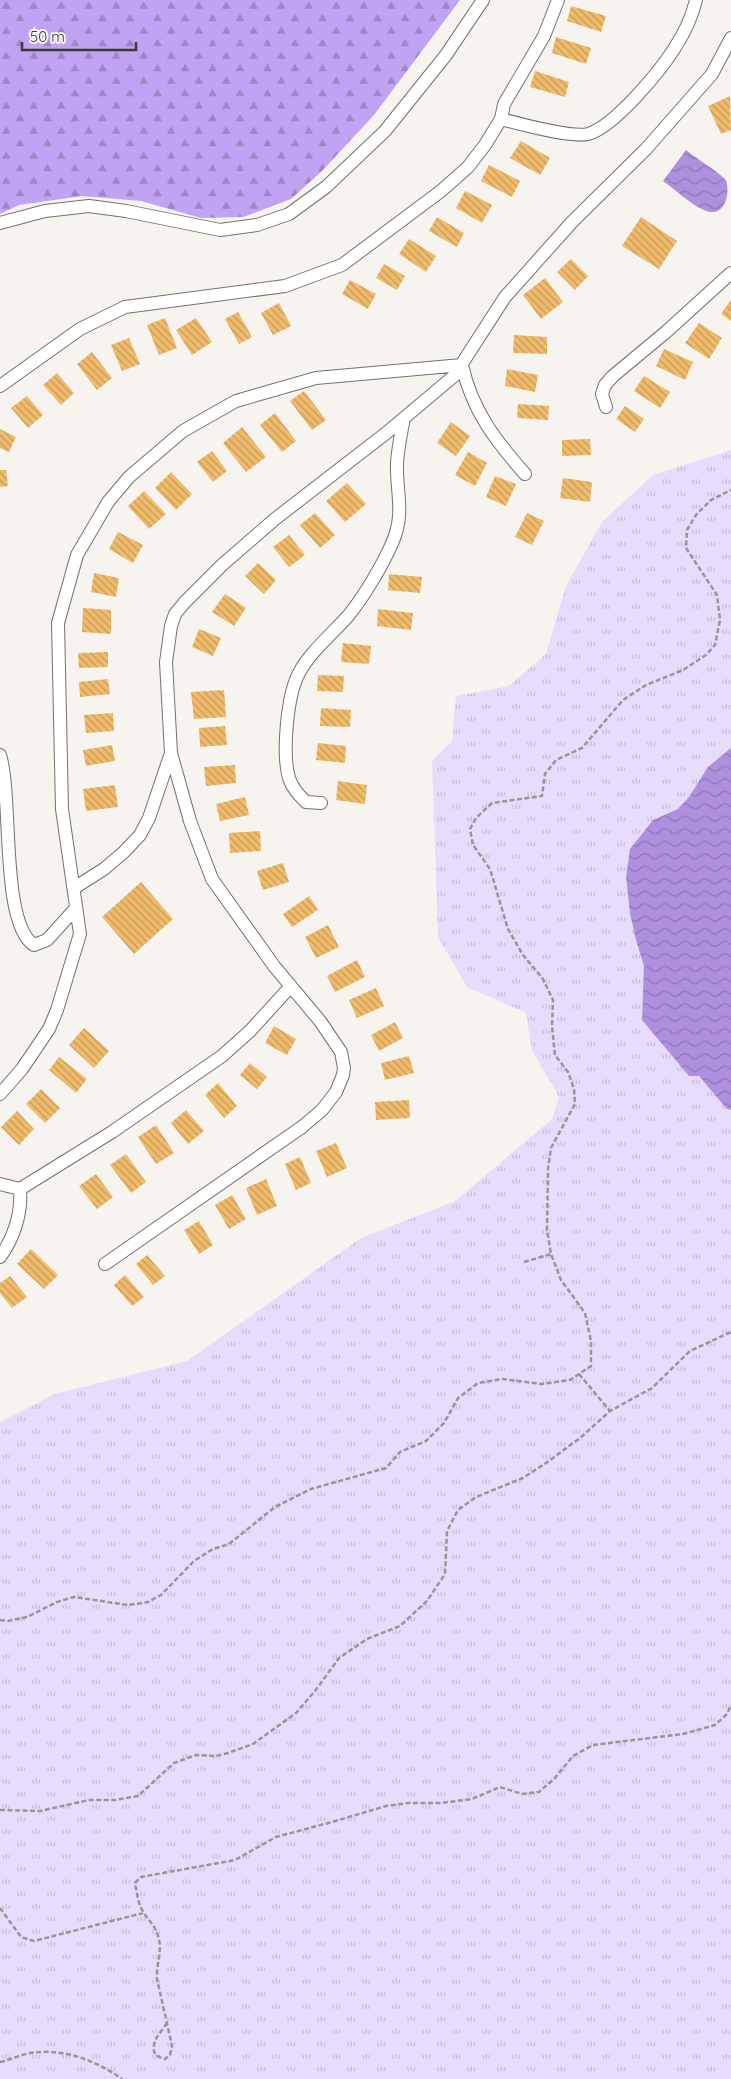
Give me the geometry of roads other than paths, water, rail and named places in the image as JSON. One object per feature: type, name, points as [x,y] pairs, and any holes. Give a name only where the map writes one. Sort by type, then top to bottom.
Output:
[{"type":"street","points":[[0,223],[45,211],[89,206],[126,211],[220,230],[257,225],[288,214],[326,187],[385,131],[446,55],[484,0]]},
{"type":"street","points":[[0,386],[80,329],[125,307],[285,286],[342,265],[441,191],[468,167],[485,145],[501,119],[504,104],[544,36],[558,0]]},
{"type":"street","points":[[501,119],[570,133],[588,134],[602,126],[631,101],[674,49],[692,16],[696,0]]},
{"type":"street","points":[[105,1264],[302,1127],[322,1110],[333,1097],[343,1075],[344,1068],[341,1052],[320,1022],[274,966],[212,879],[190,821],[171,753],[166,662],[169,633],[175,614],[222,565],[275,519],[443,386],[462,365],[506,298],[572,222],[646,149],[712,74],[731,38]]},
{"type":"street","points":[[606,407],[602,394],[604,385],[731,273]]},
{"type":"street","points":[[462,365],[467,388],[495,440],[525,474]]},
{"type":"street","points":[[0,1094],[37,1048],[49,1029],[57,1010],[80,934],[62,809],[58,623],[77,555],[108,502],[129,477],[183,432],[236,402],[316,378],[462,365]]},
{"type":"street","points":[[321,803],[306,802],[296,792],[289,778],[286,758],[287,726],[291,700],[298,674],[350,614],[377,571],[392,542],[398,526],[400,512],[397,462],[404,418]]},
{"type":"street","points":[[74,888],[104,869],[140,835],[149,818],[171,753]]},
{"type":"street","points":[[0,755],[14,908],[24,935],[34,945],[47,940],[76,908]]},
{"type":"street","points":[[0,1184],[20,1189],[112,1132],[216,1061],[250,1031],[291,986]]},
{"type":"street","points":[[0,1257],[6,1249],[19,1215],[20,1189]]},
{"type":"water","points":[[686,150],[726,180],[726,199],[721,209],[711,212],[704,210],[688,201],[663,181]]},
{"type":"water","points":[[731,748],[731,1110],[726,1108],[699,1076],[689,1076],[642,1020],[644,966],[630,913],[626,877],[630,849],[653,820],[678,809],[689,797],[708,767]]}]
